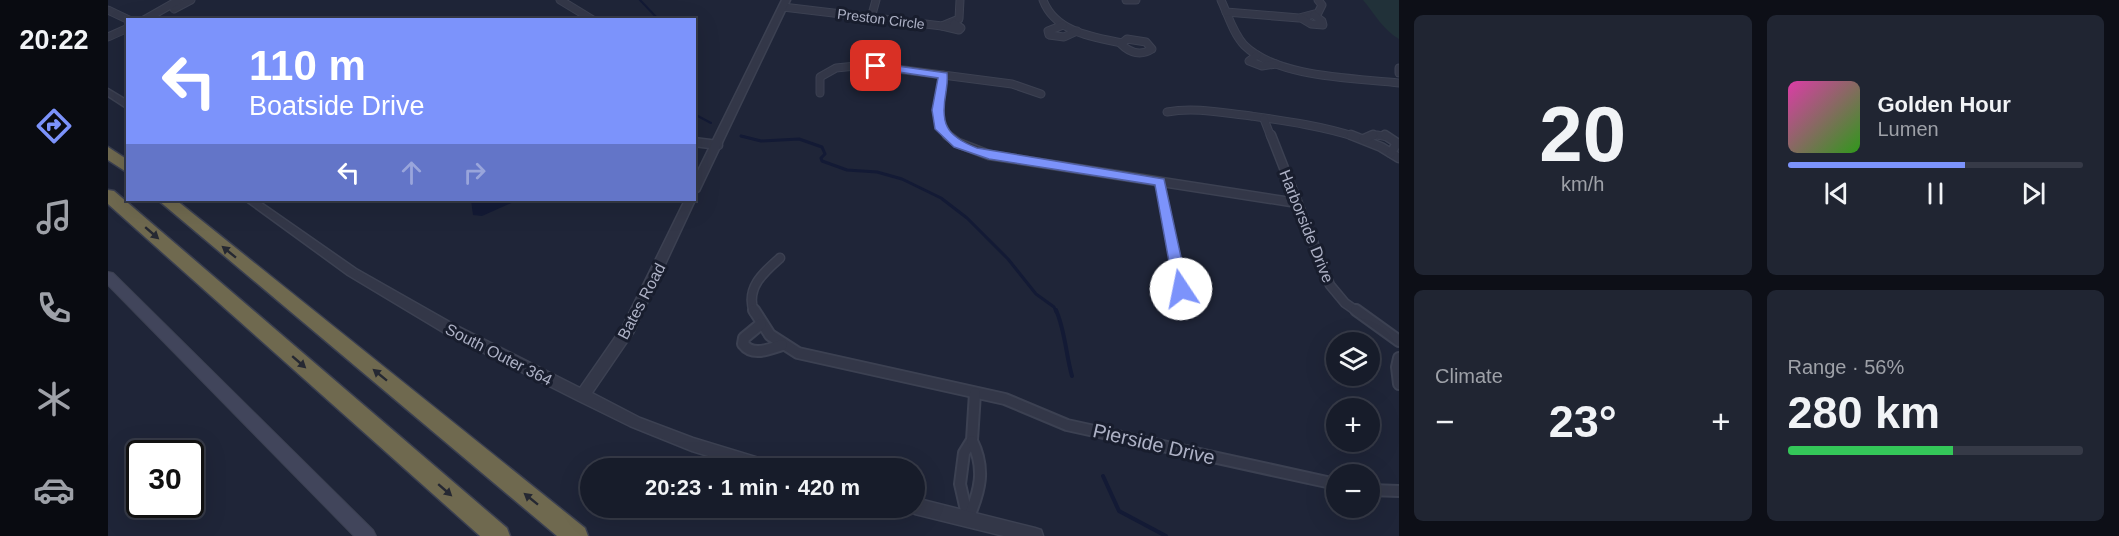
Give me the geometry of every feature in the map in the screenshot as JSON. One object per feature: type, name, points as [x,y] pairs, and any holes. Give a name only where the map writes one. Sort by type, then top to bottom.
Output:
[{"type":"highway","points":[[108,152],[126,166]]},
{"type":"highway","points":[[108,195],[498,536]]},
{"type":"highway","points":[[166,201],[576,536]]},
{"type":"main road","points":[[108,277],[368,536]]},
{"type":"street","points":[[148,18],[180,0]]},
{"type":"street","points":[[160,18],[191,0]]},
{"type":"street","points":[[560,0],[590,18]]},
{"type":"street","points":[[871,18],[876,0]]},
{"type":"street","name":"Preston Circle","points":[[785,4],[959,30],[961,28],[954,23],[959,19],[960,0]]},
{"type":"street","points":[[1043,0],[1047,12],[1063,25],[1092,37],[1122,43]]},
{"type":"street","points":[[1126,0],[1136,0]]},
{"type":"street","points":[[1221,0],[1236,33],[1257,55],[1250,58],[1253,64],[1264,67],[1278,64],[1304,71],[1399,83]]},
{"type":"street","points":[[1226,12],[1301,18],[1314,15],[1322,5],[1318,0]]},
{"type":"street","points":[[696,187],[785,4]]},
{"type":"street","points":[[108,10],[126,19]]},
{"type":"street","points":[[1301,18],[1311,24],[1323,25],[1322,21],[1314,15]]},
{"type":"street","points":[[118,16],[118,19],[126,25]]},
{"type":"street","points":[[1063,25],[1051,29],[1048,31],[1049,34],[1064,37],[1077,31]]},
{"type":"street","points":[[108,39],[126,27]]},
{"type":"street","points":[[108,39],[126,34]]},
{"type":"street","points":[[820,93],[820,77],[823,74],[851,65],[876,66],[1012,84],[1041,94]]},
{"type":"street","points":[[943,75],[937,110],[938,120],[941,129],[958,144],[989,155],[1297,203]]},
{"type":"street","points":[[108,92],[126,105]]},
{"type":"street","points":[[1167,112],[1188,109],[1312,124],[1364,139],[1399,158]]},
{"type":"street","name":"Harborside Drive","points":[[1264,119],[1330,285],[1345,303],[1399,341]]},
{"type":"street","points":[[1364,139],[1378,134],[1389,136],[1397,143],[1391,153]]},
{"type":"street","points":[[696,142],[718,145]]},
{"type":"street","points":[[1160,182],[1185,311]]},
{"type":"street","name":"South Outer 364","points":[[251,201],[352,272],[448,328],[635,422],[683,441],[737,458]]},
{"type":"street","name":"Bates Road","points":[[582,396],[628,329],[690,201]]},
{"type":"street","name":"Pierside Drive","points":[[780,258],[755,284],[752,293],[755,315],[782,345],[798,353],[1005,399],[1067,424],[1326,482]]},
{"type":"street","points":[[761,324],[744,338],[743,344],[747,349],[761,352],[782,345]]},
{"type":"street","points":[[1399,358],[1397,367],[1399,384]]},
{"type":"street","points":[[968,519],[960,484],[964,453],[972,441],[975,393]]},
{"type":"street","points":[[968,519],[981,489],[981,455],[972,441]]},
{"type":"street","points":[[1380,490],[1399,491]]},
{"type":"street","points":[[925,508],[1035,536]]},
{"type":"shaded area","points":[[1363,0],[1399,0],[1399,39],[1384,27]]},
{"type":"water","points":[[471,201],[516,201],[482,216],[473,215]]},
{"type":"waterway","points":[[640,0],[657,18]]},
{"type":"waterway","points":[[696,115],[711,123]]},
{"type":"waterway","points":[[741,136],[761,141],[799,139],[822,147],[825,154],[821,158],[822,161],[847,170],[877,172],[902,179],[941,198],[967,218],[1008,259],[1036,294],[1054,307],[1056,312]]},
{"type":"waterway","points":[[1056,310],[1072,376]]},
{"type":"waterway","points":[[1103,476],[1119,511],[1166,536]]},
{"type":"route","points":[[876,66],[943,75],[937,110],[938,120],[941,129],[958,144],[989,155],[1160,182],[1181,289]]}]
